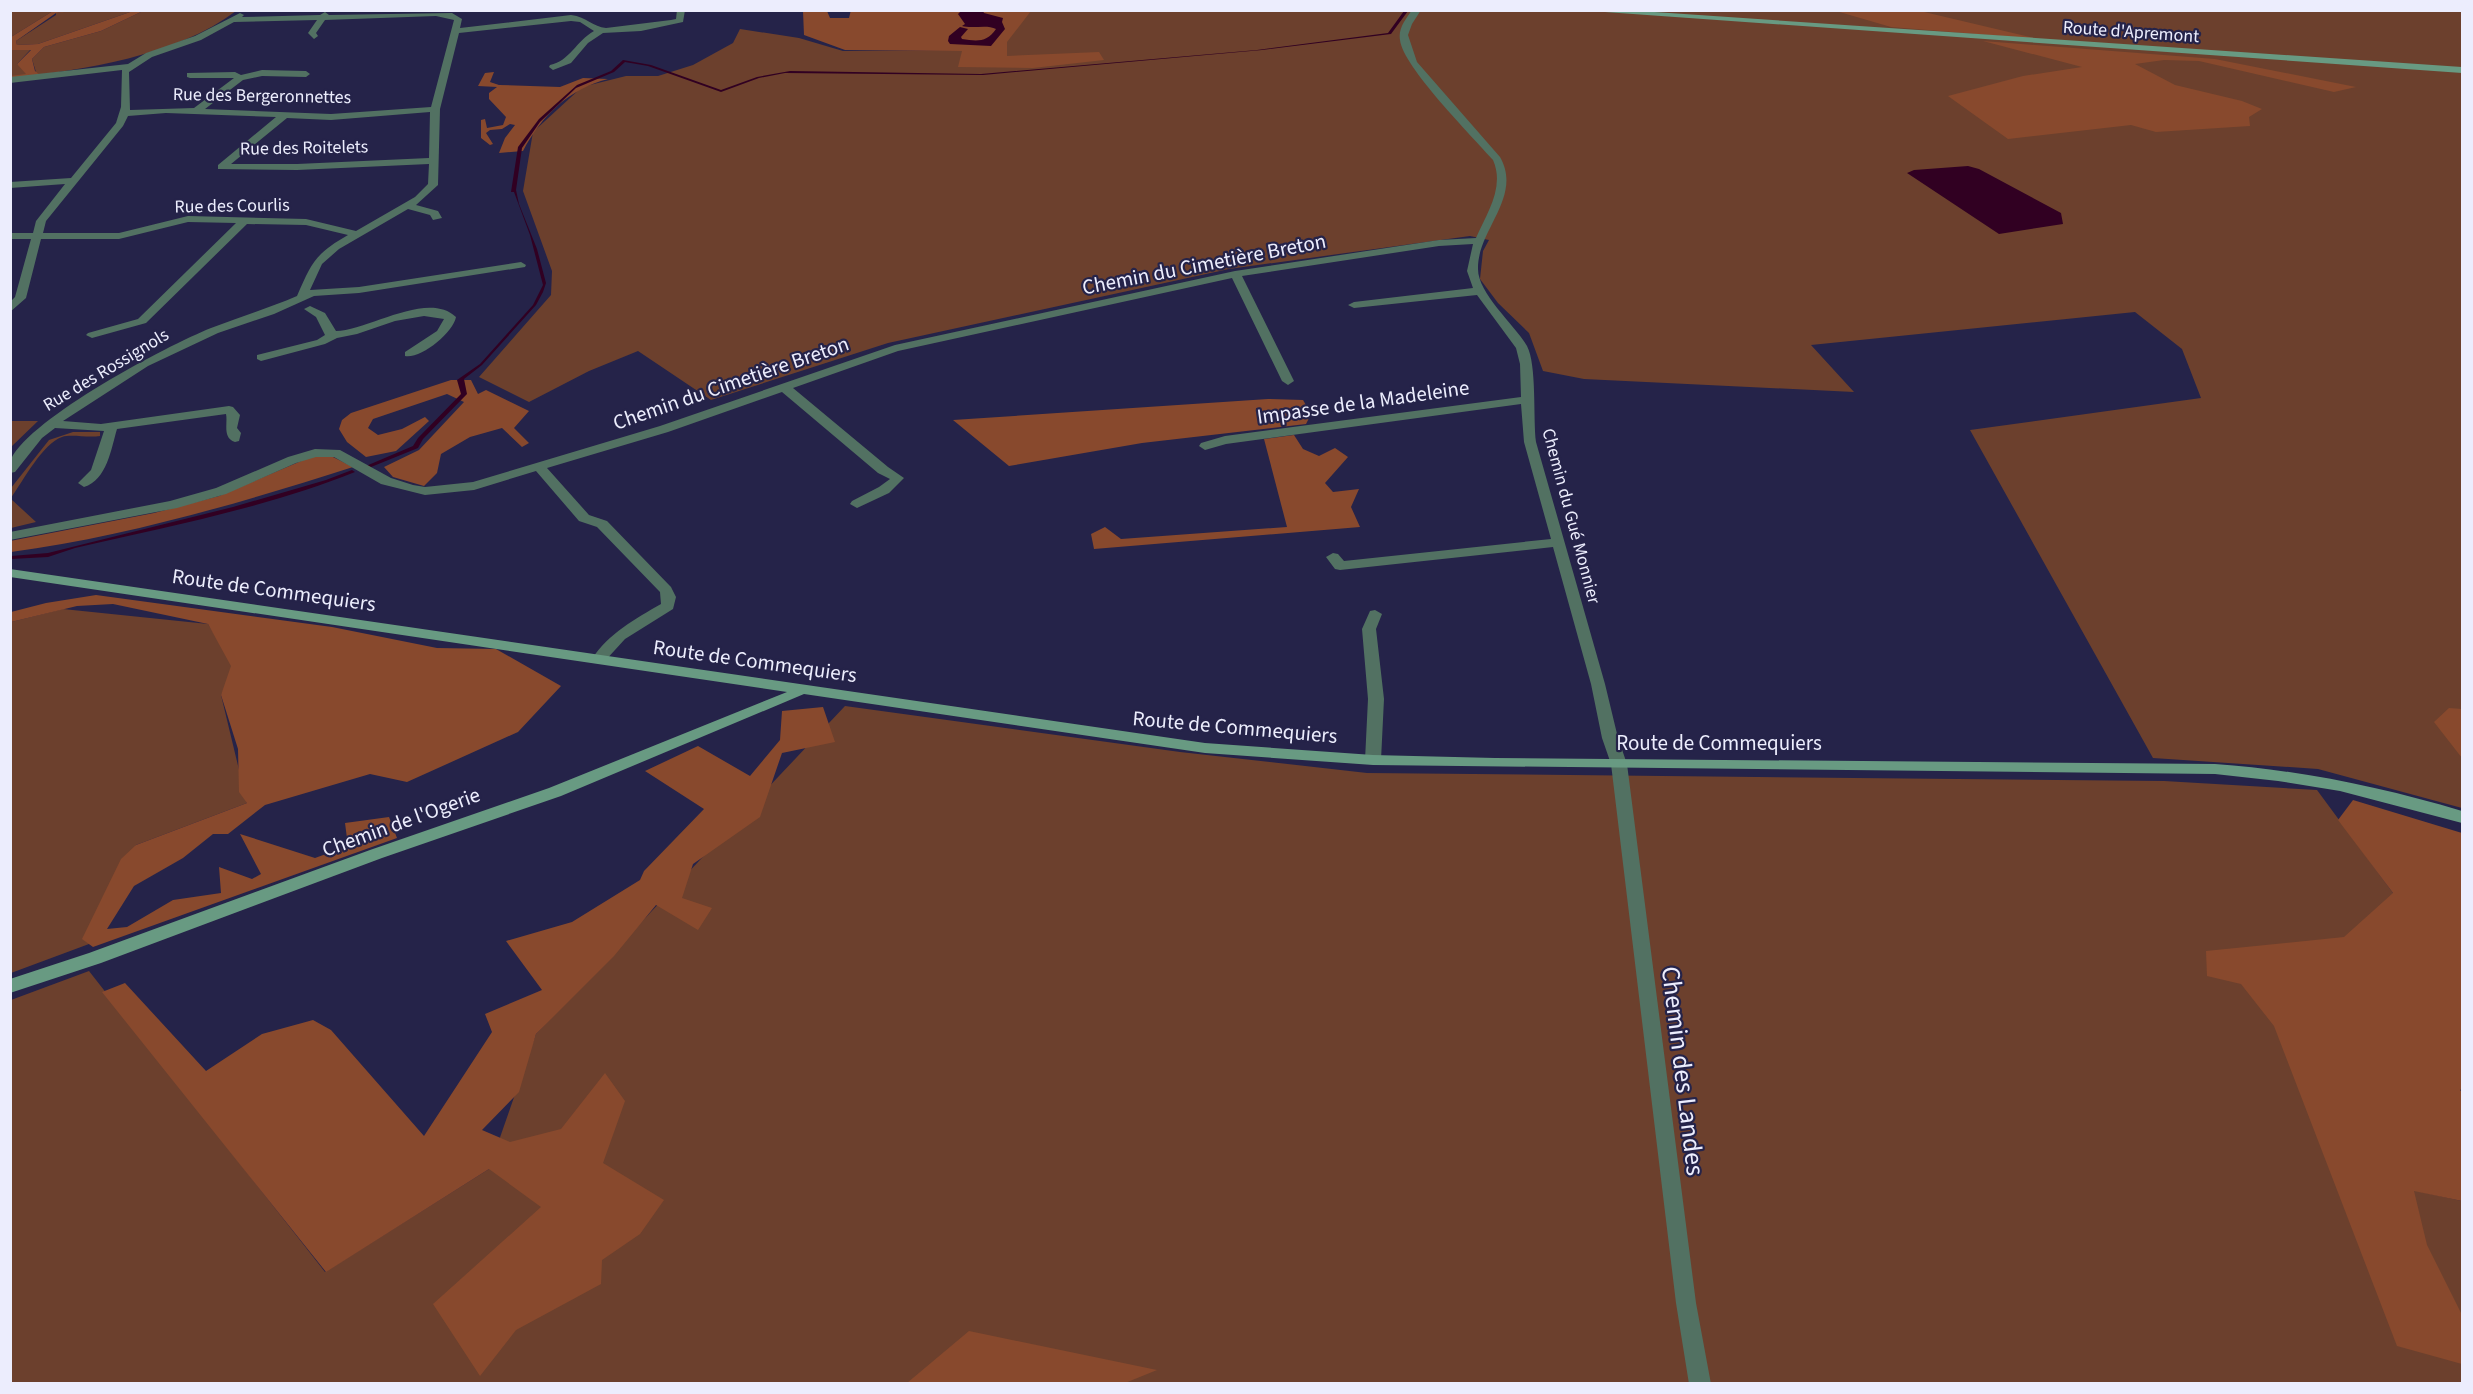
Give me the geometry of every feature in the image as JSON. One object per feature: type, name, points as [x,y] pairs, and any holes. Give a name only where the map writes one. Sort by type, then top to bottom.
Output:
[{"type":"street","points":[[10,80],[130,66],[213,31],[245,10]]},
{"type":"street","points":[[553,67],[560,67],[570,60],[585,41],[602,30],[667,26],[680,20],[681,10]]},
{"type":"street","name":"Chemin du Gué Monnier","points":[[1417,10],[1402,36],[1404,46],[1413,63],[1497,159],[1502,170],[1503,187],[1472,263],[1474,280],[1522,348],[1526,364],[1530,442],[1608,724],[1615,758],[1619,764]]},
{"type":"street","name":"Route d'Apremont","points":[[1581,10],[2463,70]]},
{"type":"street","points":[[232,20],[325,15],[445,14],[458,19],[435,109],[433,185],[430,190],[406,206],[334,247],[317,263],[313,300],[329,331],[335,334]]},
{"type":"street","points":[[314,36],[312,33],[325,15]]},
{"type":"street","points":[[455,31],[571,18],[585,19],[602,30]]},
{"type":"street","points":[[10,309],[20,298],[37,236],[46,213],[116,132],[124,113],[127,93],[125,72],[130,66]]},
{"type":"street","points":[[196,111],[240,78],[262,72],[306,74]]},
{"type":"street","points":[[190,75],[235,75],[240,78]]},
{"type":"street","name":"Rue des Bergeronnettes","points":[[124,113],[196,111],[332,117],[435,109]]},
{"type":"street","name":"Rue des Roitelets","points":[[285,115],[221,167],[297,167],[433,161]]},
{"type":"street","points":[[10,185],[73,181]]},
{"type":"street","points":[[406,206],[434,213],[437,218]]},
{"type":"street","name":"Rue des Courlis","points":[[10,236],[119,236],[179,220],[306,222],[356,234]]},
{"type":"street","points":[[92,335],[142,321],[245,220]]},
{"type":"street","name":"Chemin du Cimetière Breton","points":[[10,536],[172,505],[221,491],[292,460],[315,453],[336,453],[397,485],[426,491],[474,486],[671,427],[895,348],[1235,274],[1439,243],[1480,241]]},
{"type":"street","name":"Rue des Rossignols","points":[[10,469],[32,442],[51,424],[161,355],[214,331],[270,312],[358,290],[521,266]]},
{"type":"street","points":[[1235,274],[1288,381]]},
{"type":"street","points":[[1354,304],[1480,291]]},
{"type":"street","points":[[261,357],[321,342],[335,334],[348,333],[385,320],[439,312],[450,317],[450,323],[432,341],[409,354]]},
{"type":"street","points":[[783,386],[883,470],[898,478],[884,490],[857,504]]},
{"type":"street","name":"Impasse de la Madeleine","points":[[1205,446],[1225,440],[1527,400]]},
{"type":"street","points":[[51,424],[82,428],[112,426],[229,410],[234,415],[231,428],[235,433],[235,438]]},
{"type":"street","points":[[84,483],[98,472],[112,426]]},
{"type":"street","points":[[539,467],[584,518],[602,524],[666,590],[669,597],[668,606],[612,645],[603,652],[599,659]]},
{"type":"street","points":[[1334,557],[1340,566],[1559,542]]},
{"type":"street","name":"Route de Commequiers","points":[[10,573],[1204,748],[1373,760],[1495,764],[2215,769],[2261,772],[2368,790],[2463,817]]},
{"type":"street","points":[[1373,760],[1376,699],[1369,628],[1374,615]]},
{"type":"street","name":"Chemin de l'Ogerie","points":[[10,986],[95,958],[376,854],[555,792],[795,694],[801,688]]},
{"type":"street","name":"Chemin des Landes","points":[[1619,764],[1686,1303],[1700,1383]]},
{"type":"shaded area","points":[[73,10],[133,11],[38,44],[17,45],[16,41],[56,13]]},
{"type":"shaded area","points":[[851,10],[1031,11],[1007,42],[1007,56],[1099,52],[1104,60],[1033,68],[958,67],[962,51],[845,50],[804,35],[803,11],[827,11],[830,18],[849,18]]},
{"type":"shaded area","points":[[1020,10],[2462,11],[2462,808],[2318,769],[2153,758],[1970,430],[2201,398],[2182,349],[2135,312],[1811,345],[1854,392],[1584,379],[1543,371],[1529,333],[1498,303],[1480,279],[1483,251],[1489,240],[1470,236],[1229,269],[888,343],[711,400],[638,351],[589,371],[529,402],[479,377],[551,295],[552,271],[523,191],[533,132],[582,87],[626,76],[658,76],[693,65],[733,43],[740,29],[799,38],[843,51],[991,50]]},
{"type":"shaded area","points":[[11,11],[53,11],[11,37]]},
{"type":"shaded area","points":[[53,11],[73,11],[56,13],[16,41],[17,45],[38,44],[133,11],[143,11],[101,31],[44,47],[32,59],[35,71],[40,75],[11,78],[10,76],[26,74],[17,64],[31,50],[11,50],[11,37]]},
{"type":"shaded area","points":[[143,11],[236,11],[186,39],[158,50],[98,65],[11,78],[10,50],[31,49],[17,64],[36,72],[32,59],[44,47],[101,31]]},
{"type":"shaded area","points":[[961,11],[983,11],[1003,18],[1005,29],[991,46],[950,44],[949,36],[960,27],[968,29],[961,37],[962,39],[972,40],[985,39],[996,29],[962,26],[965,24],[958,14]]},
{"type":"shaded area","points":[[1404,11],[1408,11],[1391,34],[1262,50],[983,75],[785,73],[759,78],[721,92],[648,66],[625,62],[614,72],[576,88],[540,122],[522,148],[516,190],[519,204],[537,249],[546,283],[536,305],[482,365],[464,379],[467,394],[423,439],[418,448],[371,467],[366,466],[413,446],[461,394],[457,380],[480,364],[533,305],[543,285],[530,235],[514,192],[511,192],[518,147],[539,119],[577,85],[611,71],[623,60],[651,65],[721,90],[757,77],[790,71],[981,74],[1257,50],[1388,33]]},
{"type":"shaded area","points":[[1836,11],[1920,11],[2038,39],[1891,27]]},
{"type":"shaded area","points":[[1983,41],[2215,59],[2356,87],[2334,92],[2199,61],[2164,60],[2135,64],[2175,85],[2242,101],[2262,109],[2249,117],[2250,126],[2156,132],[2131,125],[2008,139],[1948,96],[2023,76],[2082,67]]},
{"type":"shaded area","points":[[494,72],[490,82],[499,85],[560,87],[583,78],[608,79],[581,89],[558,105],[539,126],[523,151],[499,153],[505,138],[515,125],[510,124],[502,129],[490,130],[486,133],[493,144],[490,145],[481,138],[481,120],[485,119],[487,128],[503,125],[506,117],[489,99],[489,93],[497,87],[478,86],[485,73]]},
{"type":"shaded area","points":[[1968,166],[1979,169],[2061,213],[2063,224],[1999,234],[1907,173],[1914,170]]},
{"type":"shaded area","points":[[451,380],[471,380],[478,394],[486,390],[529,411],[514,428],[529,443],[522,447],[502,428],[470,437],[441,454],[437,473],[424,486],[393,477],[384,467],[419,450],[464,402],[447,394],[373,419],[368,428],[378,435],[402,429],[425,417],[429,421],[396,451],[366,457],[347,442],[339,429],[342,420],[351,413]]},
{"type":"shaded area","points":[[1268,399],[1303,400],[1311,414],[1306,424],[1142,443],[1009,466],[953,420]]},
{"type":"shaded area","points":[[11,421],[38,421],[11,447]]},
{"type":"shaded area","points":[[73,432],[100,432],[100,436],[66,436],[55,441],[41,454],[11,498],[11,488],[49,440]]},
{"type":"shaded area","points":[[1294,435],[1303,449],[1319,456],[1335,448],[1348,457],[1325,483],[1333,492],[1359,489],[1351,507],[1360,527],[1094,549],[1091,534],[1105,527],[1121,539],[1287,527],[1264,439]]},
{"type":"shaded area","points":[[329,455],[353,467],[269,493],[140,528],[11,552],[10,541],[154,513],[219,496],[313,456]]},
{"type":"shaded area","points":[[352,470],[355,472],[252,506],[75,548],[48,557],[11,559],[11,556],[48,553],[233,507],[326,480]]},
{"type":"shaded area","points":[[11,499],[36,522],[11,528]]},
{"type":"shaded area","points":[[96,595],[332,627],[437,648],[496,649],[561,686],[518,732],[407,782],[370,774],[265,805],[228,834],[213,834],[183,858],[134,886],[107,929],[127,927],[173,900],[221,893],[219,867],[252,879],[261,874],[240,834],[315,858],[348,846],[345,823],[389,817],[397,838],[93,947],[82,939],[121,859],[136,845],[247,803],[239,792],[238,749],[221,695],[231,666],[208,624],[113,604],[77,606],[11,622],[11,612],[46,603]]},
{"type":"shaded area","points":[[63,609],[208,624],[236,669],[221,695],[247,803],[136,845],[89,944],[11,973],[11,622]]},
{"type":"shaded area","points":[[845,706],[1180,752],[1367,773],[2164,781],[2317,790],[2393,893],[2413,1190],[2462,1201],[2462,1383],[11,1384],[11,1000],[89,971],[325,1272],[489,1169],[536,1034]]},
{"type":"shaded area","points":[[823,707],[835,742],[782,753],[760,817],[693,864],[682,898],[712,908],[698,930],[656,905],[614,956],[536,1034],[519,1092],[482,1130],[510,1142],[561,1129],[605,1073],[625,1101],[603,1163],[664,1200],[640,1234],[602,1260],[601,1284],[516,1330],[480,1376],[433,1304],[541,1207],[489,1169],[326,1272],[102,992],[125,983],[206,1071],[262,1034],[313,1020],[331,1030],[424,1136],[492,1032],[485,1014],[542,990],[506,941],[572,922],[640,880],[644,871],[704,809],[645,771],[698,746],[750,776],[780,740],[782,711]]},
{"type":"shaded area","points":[[2449,708],[2462,709],[2462,758],[2434,722]]},
{"type":"shaded area","points":[[2353,800],[2462,833],[2462,1089],[2460,1090],[2462,1092],[2462,1201],[2414,1191],[2427,1245],[2462,1315],[2462,1364],[2397,1346],[2274,1026],[2241,984],[2207,976],[2206,951],[2344,937],[2393,893],[2338,820]]},
{"type":"shaded area","points":[[969,1331],[1157,1370],[1125,1383],[907,1383]]}]
